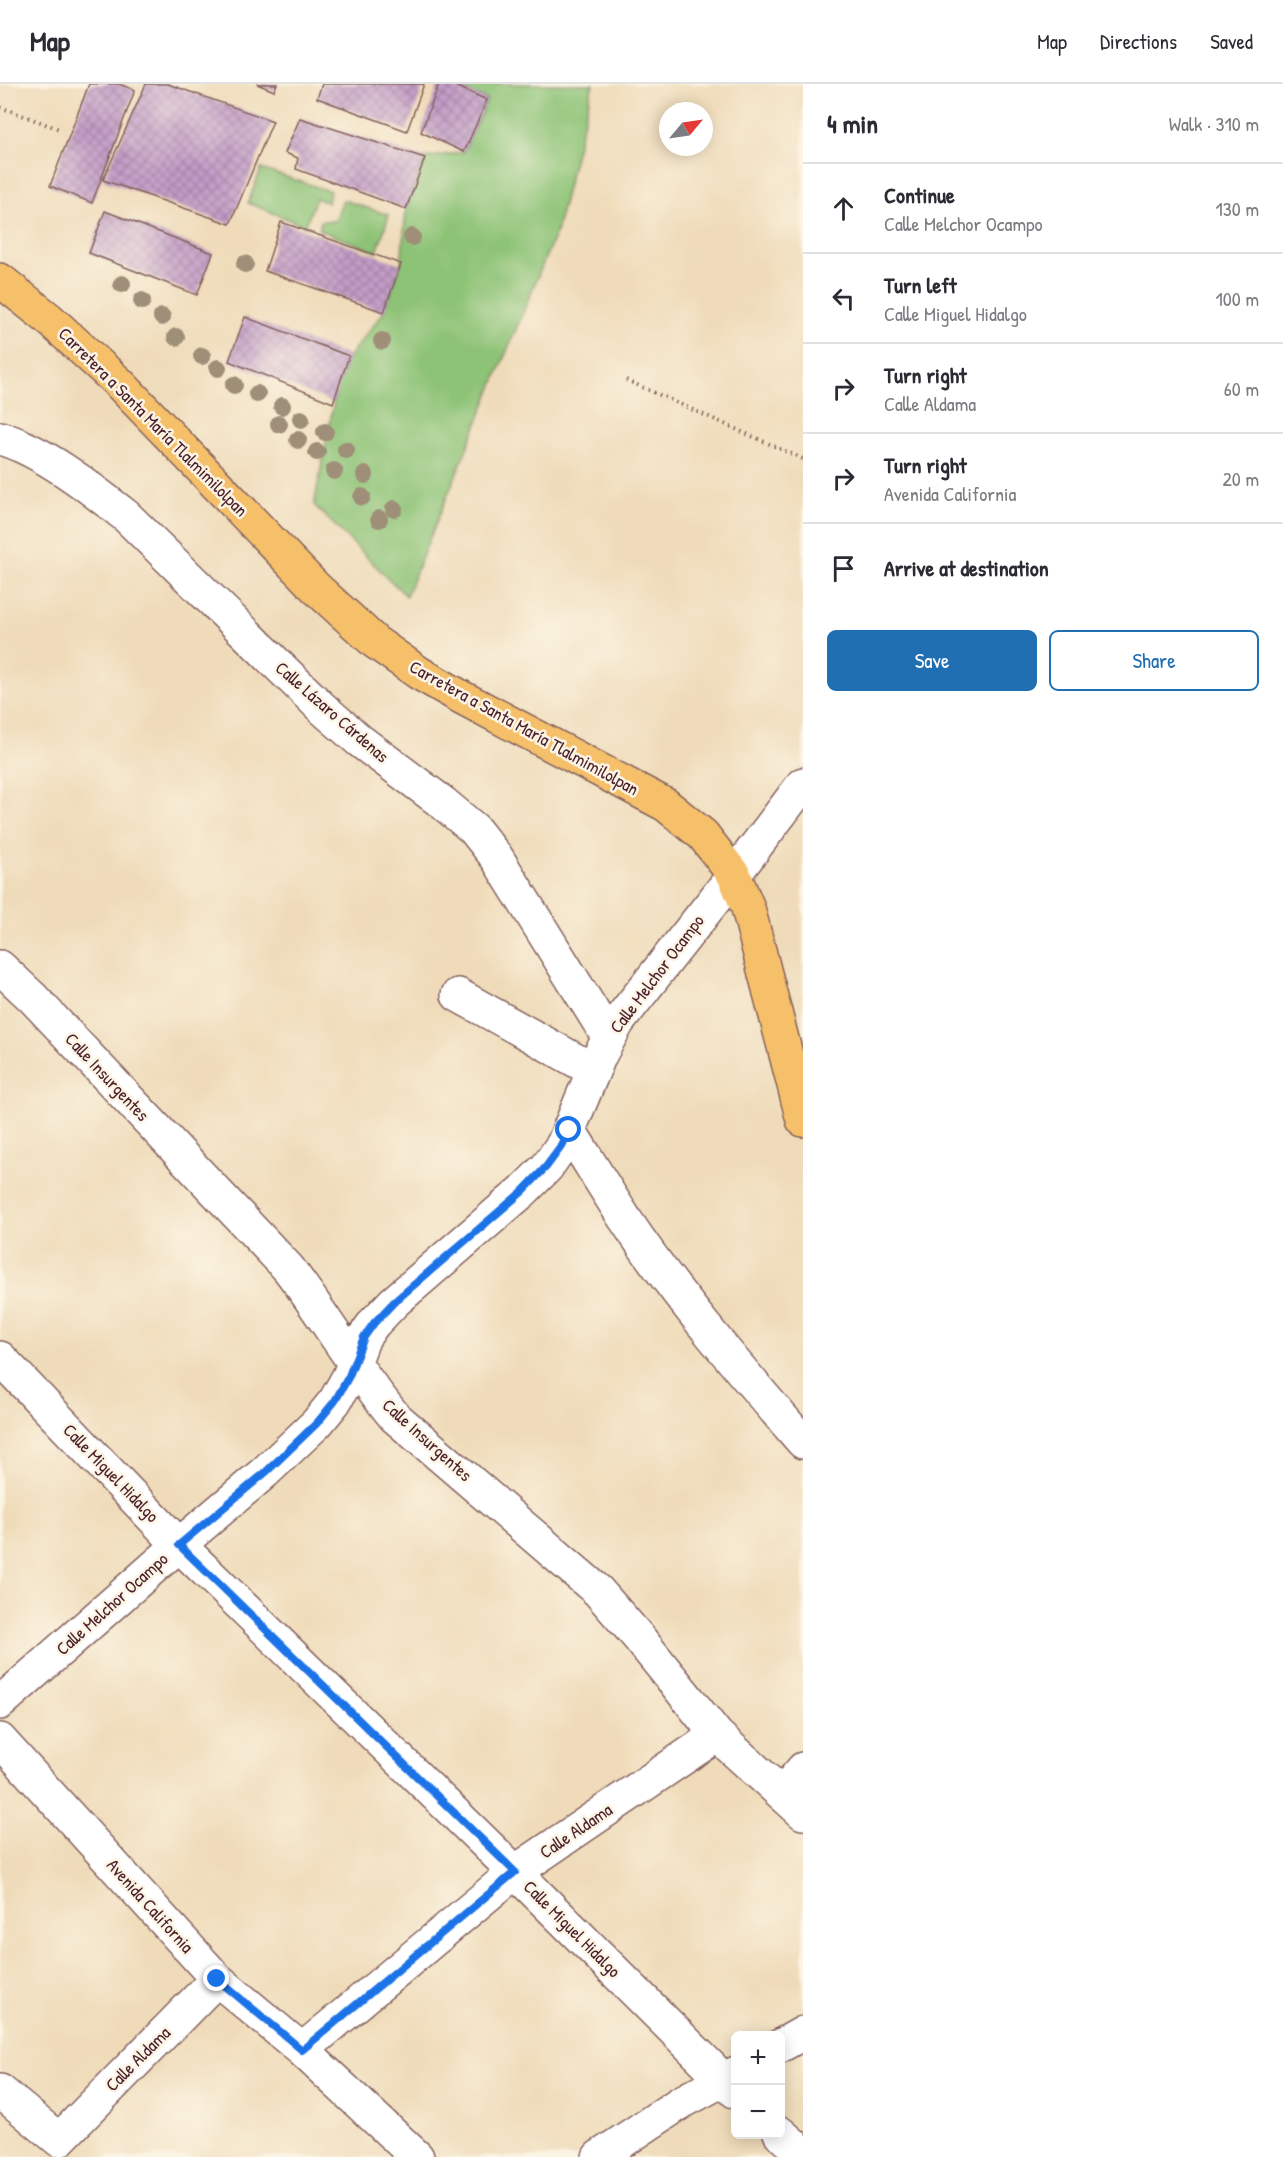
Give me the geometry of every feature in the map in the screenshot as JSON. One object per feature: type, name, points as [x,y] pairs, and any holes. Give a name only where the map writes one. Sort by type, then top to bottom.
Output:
[{"type":"main road","name":"Carretera a Santa María Tlalmimilolpan","points":[[0,280],[50,319],[120,384],[316,588],[375,642],[419,674],[666,805],[703,835],[734,875],[748,908],[803,1120]]},
{"type":"street","name":"Calle Lázaro Cárdenas","points":[[0,438],[52,463],[98,493],[126,516],[322,708],[360,741],[474,829],[497,858],[609,1038]]},
{"type":"street","name":"Calle Melchor Ocampo","points":[[0,1703],[179,1545],[266,1472],[317,1423],[335,1401],[349,1376],[364,1337],[374,1323],[394,1302],[523,1191],[546,1167],[563,1144],[593,1070],[618,1022],[803,784]]},
{"type":"street","name":"Calle Insurgentes","points":[[0,967],[33,998],[288,1268],[310,1296],[375,1393],[395,1417],[598,1591],[717,1735],[796,1792]]},
{"type":"street","points":[[458,995],[593,1070]]},
{"type":"street","points":[[569,1130],[626,1221],[679,1293],[803,1442]]},
{"type":"street","name":"Calle Miguel Hidalgo","points":[[0,1358],[179,1545],[731,2082]]},
{"type":"street","name":"Calle Aldama","points":[[302,2050],[515,1872],[717,1735]]},
{"type":"street","name":"Avenida California","points":[[0,1740],[217,1979],[302,2050],[417,2157]]},
{"type":"street","name":"Calle Aldama","points":[[0,2091],[59,2140],[217,1979]]},
{"type":"street","points":[[785,2043],[803,2033]]},
{"type":"street","points":[[599,2157],[680,2103],[731,2082]]},
{"type":"street","points":[[785,2137],[803,2153]]},
{"type":"path","points":[[0,107],[59,129]]},
{"type":"path","points":[[626,380],[803,459]]},
{"type":"green space","points":[[451,84],[593,84],[556,232],[406,596],[314,505],[335,396],[349,356],[384,312],[401,264],[406,209],[425,158],[464,152],[487,100]]},
{"type":"green space","points":[[261,169],[330,191],[328,203],[316,198],[305,226],[248,203]]},
{"type":"green space","points":[[343,200],[389,215],[377,252],[319,230],[321,221],[335,221]]},
{"type":"building","points":[[89,84],[119,84],[135,90],[92,203],[50,186]]},
{"type":"building","points":[[146,84],[168,84],[273,121],[230,224],[103,180]]},
{"type":"building","points":[[257,84],[277,84],[274,91]]},
{"type":"building","points":[[322,84],[424,84],[407,131],[317,98]]},
{"type":"building","points":[[439,84],[451,84],[487,100],[464,152],[421,132]]},
{"type":"building","points":[[300,118],[425,158],[406,209],[296,169],[298,158],[285,153]]},
{"type":"building","points":[[105,211],[213,253],[197,295],[89,253]]},
{"type":"building","points":[[281,222],[401,264],[384,312],[265,271]]},
{"type":"building","points":[[245,317],[349,356],[333,403],[229,361]]},
{"type":"route","points":[[217,1979],[302,2050],[515,1872],[179,1545],[266,1472],[317,1423],[335,1401],[349,1376],[364,1337],[374,1323],[394,1302],[523,1191],[546,1167],[563,1144],[569,1130]]}]
